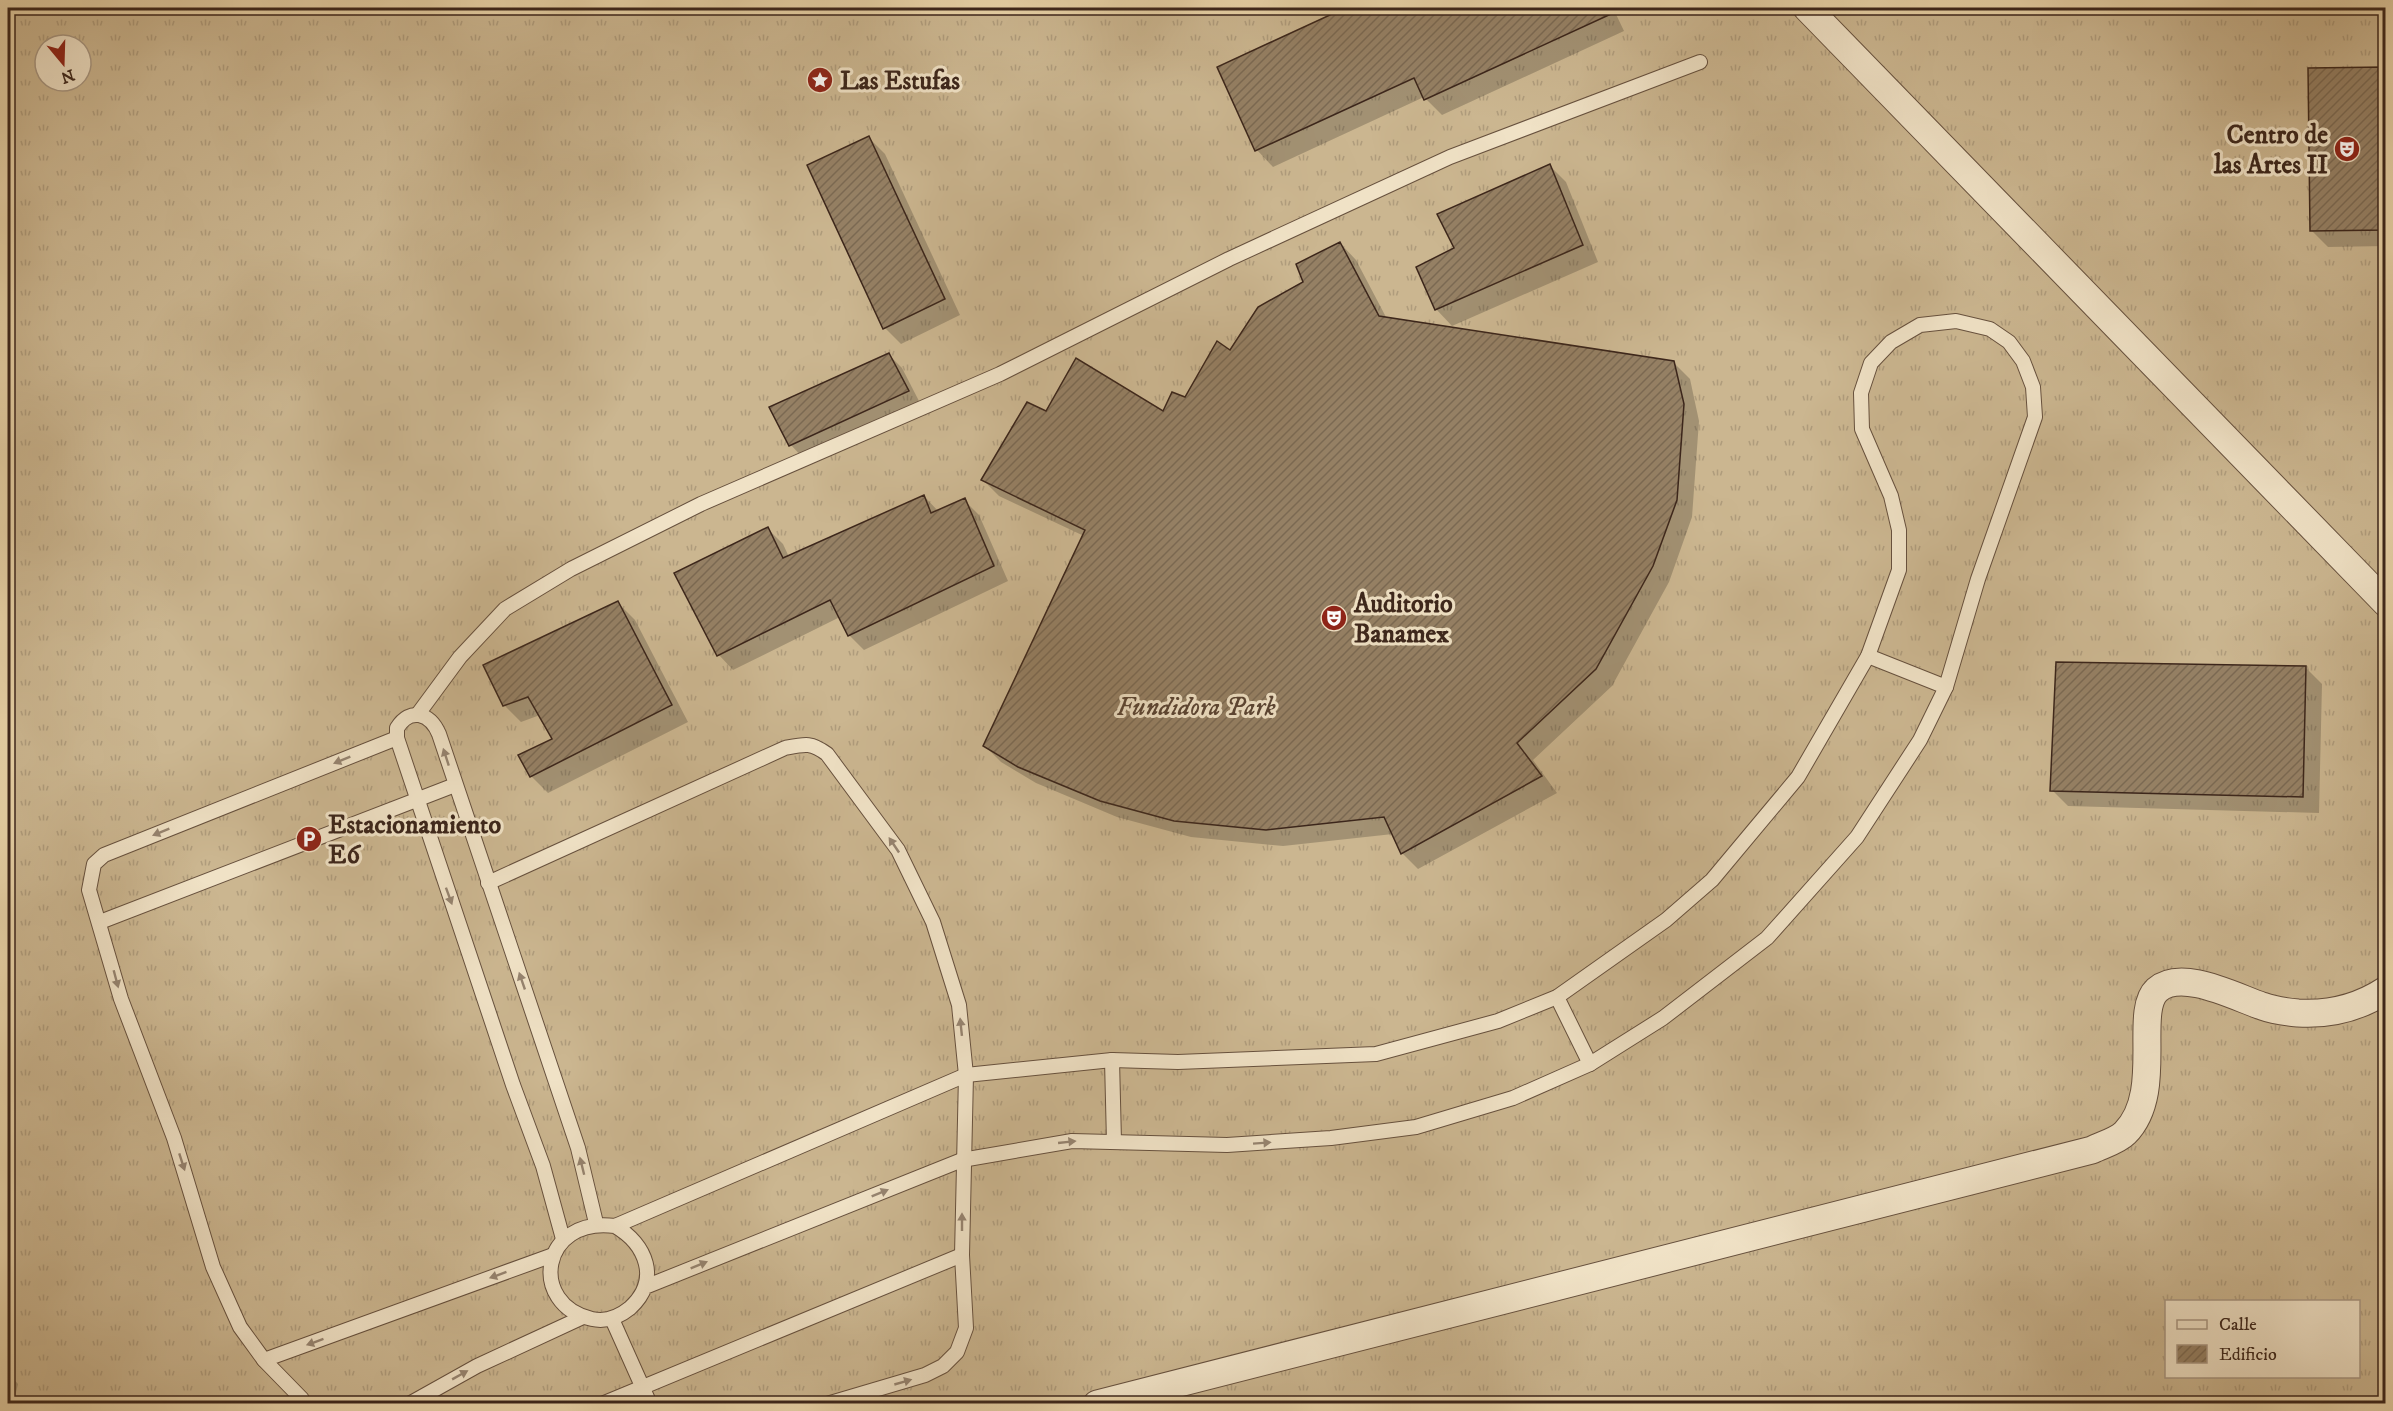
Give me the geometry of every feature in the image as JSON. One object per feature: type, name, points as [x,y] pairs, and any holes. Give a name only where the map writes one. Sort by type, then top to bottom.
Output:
[{"type":"street","points":[[1807,8],[2385,603]]},
{"type":"street","points":[[1097,1404],[2092,1150],[2124,1134],[2144,1104],[2148,1057],[2147,1015],[2151,999],[2158,989],[2171,984],[2191,982],[2216,988],[2265,1007],[2299,1013],[2331,1012],[2369,1001],[2385,990]]},
{"type":"lane","points":[[418,714],[460,657],[505,609],[571,569],[712,499],[1000,375],[1229,259],[1450,157],[1700,62]]},
{"type":"lane","points":[[615,1226],[966,1075],[1112,1060],[1178,1062],[1376,1054],[1498,1021],[1557,997],[1666,920],[1712,880],[1798,777],[1868,656],[1899,570],[1899,530],[1891,496],[1862,429],[1861,393],[1871,363],[1891,342],[1920,325],[1956,321],[1990,329],[2009,342],[2023,361],[2033,387],[2035,417],[1978,579],[1946,687],[1920,740],[1857,837],[1767,938],[1664,1018],[1590,1064],[1513,1098],[1416,1127],[1331,1138],[1227,1145],[1072,1141],[962,1160],[645,1287]]},
{"type":"lane","points":[[1868,656],[1946,687]]},
{"type":"lane","points":[[563,1239],[543,1166],[513,1085],[397,738],[397,728],[401,721],[410,715],[418,714],[434,723],[578,1148],[596,1223]]},
{"type":"lane","points":[[302,1404],[302,1399],[264,1360],[240,1327],[213,1267],[174,1138],[121,999],[89,890],[90,877],[94,864],[105,855],[397,738]]},
{"type":"lane","points":[[489,883],[785,748],[814,744],[827,754],[898,850],[933,922],[959,1005],[966,1075],[962,1160],[962,1255],[966,1328],[957,1352],[943,1366],[925,1375],[827,1404]]},
{"type":"lane","points":[[100,922],[455,785]]},
{"type":"lane","points":[[1557,997],[1590,1064]]},
{"type":"lane","points":[[1112,1060],[1114,1142]]},
{"type":"lane","points":[[596,1223],[615,1226],[631,1235],[642,1250],[647,1268],[645,1287],[635,1303],[612,1319],[599,1320],[583,1317],[566,1307],[555,1292],[550,1274],[553,1255],[563,1239],[578,1228],[596,1223]]},
{"type":"lane","points":[[264,1360],[553,1255]]},
{"type":"lane","points":[[602,1404],[962,1255]]},
{"type":"lane","points":[[409,1404],[477,1366],[583,1317]]},
{"type":"lane","points":[[612,1319],[650,1404]]},
{"type":"green space","name":"Fundidora Park","points":[[16,8],[2385,8],[2385,1403],[8,1403],[8,17]]},
{"type":"building","points":[[1345,8],[1624,8],[1424,100],[1414,78],[1255,151],[1217,67]]},
{"type":"building","name":"Centro de las Artes II","points":[[2385,67],[2385,230],[2310,231],[2308,68]]},
{"type":"building","points":[[869,136],[945,299],[883,329],[807,165]]},
{"type":"building","points":[[1550,164],[1583,245],[1435,310],[1416,267],[1454,248],[1437,214]]},
{"type":"building","name":"Auditorio Banamex","points":[[1340,242],[1379,316],[1674,361],[1684,404],[1677,500],[1653,566],[1596,669],[1517,743],[1542,776],[1401,854],[1384,817],[1266,830],[1174,821],[1100,801],[1018,767],[983,746],[1085,530],[981,480],[1027,402],[1046,411],[1076,358],[1163,411],[1172,392],[1185,397],[1217,341],[1230,350],[1258,307],[1303,282],[1296,264]]},
{"type":"building","points":[[889,353],[909,391],[789,446],[769,407]]},
{"type":"building","points":[[924,495],[931,513],[965,498],[994,566],[848,636],[830,600],[717,656],[674,573],[768,527],[783,558]]},
{"type":"building","points":[[618,601],[672,705],[530,777],[518,755],[552,739],[528,697],[503,706],[483,665]]},
{"type":"building","points":[[2056,662],[2306,666],[2303,797],[2050,791]]},
{"type":"place","name":"Las Estufas","points":[[820,80]]},
{"type":"place","name":"Centro de las Artes II","points":[[2347,149]]},
{"type":"place","name":"Auditorio Banamex","points":[[1334,618]]},
{"type":"place","name":"Estacionamiento E6","points":[[309,839]]}]
